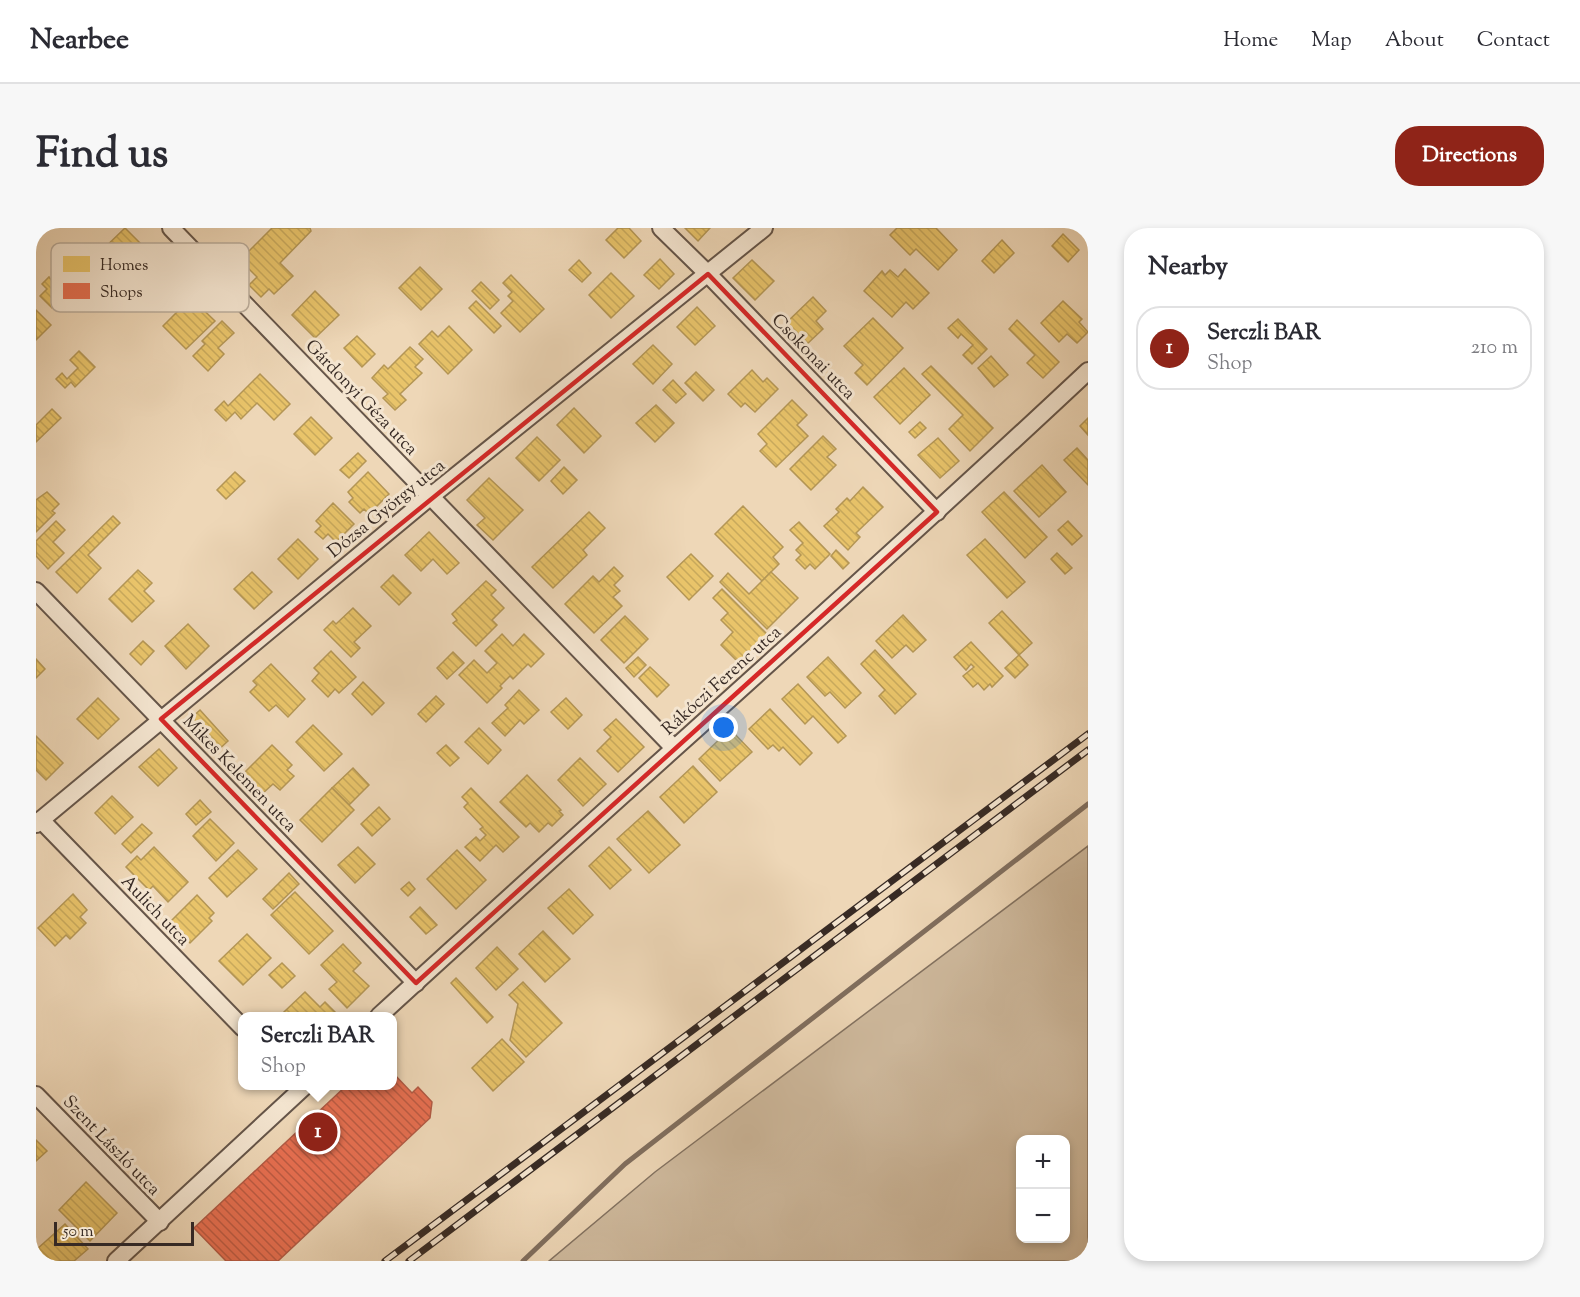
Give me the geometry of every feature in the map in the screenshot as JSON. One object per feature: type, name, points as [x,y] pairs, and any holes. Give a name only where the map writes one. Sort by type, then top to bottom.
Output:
[{"type":"street","name":"Gárdonyi Géza utca","points":[[171,228],[186,243]]},
{"type":"street","name":"Csokonai utca","points":[[661,228],[937,513]]},
{"type":"street","name":"Dózsa György utca","points":[[38,822],[431,496],[764,228]]},
{"type":"street","name":"Gárdonyi Géza utca","points":[[249,308],[674,748]]},
{"type":"street","name":"Rákóczi Ferenc utca","points":[[385,1012],[674,748],[937,513],[1088,371]]},
{"type":"street","name":"Mikes Kelemen utca","points":[[36,591],[416,983]]},
{"type":"street","name":"Aulich utca","points":[[38,822],[238,1023]]},
{"type":"street","points":[[116,1261],[298,1090]]},
{"type":"street","name":"Szent László utca","points":[[36,1095],[160,1222]]},
{"type":"highlighted area","points":[[708,274],[937,512],[416,983],[161,719]]},
{"type":"shaded area","points":[[1088,846],[1088,1261],[549,1261],[655,1172]]},
{"type":"building: Homes","points":[[125,228],[140,243],[109,243]]},
{"type":"building: Homes","points":[[272,228],[310,228],[311,231],[280,263],[293,276],[274,294],[269,289],[261,297],[249,285],[257,277],[249,269],[249,251]]},
{"type":"building: Homes","points":[[618,228],[629,228],[641,241],[624,258],[606,240]]},
{"type":"building: Homes","points":[[685,228],[710,228],[698,241]]},
{"type":"building: Homes","points":[[897,228],[936,228],[957,250],[938,270],[916,249],[910,255],[890,235]]},
{"type":"building: Homes","points":[[1063,234],[1079,250],[1068,262],[1052,246]]},
{"type":"building: Homes","points":[[1002,240],[1014,253],[994,273],[982,261]]},
{"type":"building: Homes","points":[[660,259],[674,274],[659,289],[644,275]]},
{"type":"building: Homes","points":[[579,260],[591,273],[582,282],[569,270]]},
{"type":"building: Homes","points":[[752,260],[774,281],[755,300],[733,278]]},
{"type":"building: Homes","points":[[420,267],[442,289],[421,310],[399,288]]},
{"type":"building: Homes","points":[[905,269],[929,293],[913,309],[906,302],[892,317],[864,291],[882,271],[885,275],[890,270],[898,277]]},
{"type":"building: Homes","points":[[611,273],[634,296],[611,318],[589,295]]},
{"type":"building: Homes","points":[[511,275],[544,309],[520,332],[501,313],[513,301],[508,296],[512,292],[503,283]]},
{"type":"building: Homes","points":[[49,277],[51,280],[51,307],[40,296],[47,289],[42,284]]},
{"type":"building: Homes","points":[[481,282],[499,300],[490,309],[472,291]]},
{"type":"building: Homes","points":[[315,291],[339,315],[315,338],[292,315]]},
{"type":"building: Homes","points":[[813,297],[826,311],[816,321],[823,329],[806,345],[785,324]]},
{"type":"building: Homes","points":[[476,301],[501,326],[494,333],[469,308]]},
{"type":"building: Homes","points":[[1063,301],[1082,319],[1079,322],[1088,332],[1077,343],[1067,334],[1059,342],[1041,323]]},
{"type":"building: Homes","points":[[697,307],[715,326],[695,345],[677,327]]},
{"type":"building: Homes","points":[[36,310],[51,325],[36,340]]},
{"type":"building: Homes","points":[[177,312],[206,312],[215,321],[186,349],[163,326]]},
{"type":"building: Homes","points":[[873,318],[903,348],[867,385],[855,373],[863,365],[844,346]]},
{"type":"building: Homes","points":[[958,319],[987,349],[972,364],[963,355],[973,345],[961,334],[958,338],[948,328]]},
{"type":"building: Homes","points":[[1017,320],[1059,362],[1043,378],[1027,363],[1035,355],[1009,329]]},
{"type":"building: Homes","points":[[222,321],[234,333],[218,348],[224,354],[208,371],[193,356],[205,344],[202,341]]},
{"type":"building: Homes","points":[[449,326],[472,350],[448,374],[419,344],[432,331],[438,337]]},
{"type":"building: Homes","points":[[357,336],[375,354],[362,367],[344,348]]},
{"type":"building: Homes","points":[[653,345],[672,364],[653,384],[633,364]]},
{"type":"building: Homes","points":[[410,347],[423,359],[415,367],[422,373],[400,394],[406,400],[395,410],[383,398],[388,394],[372,378],[384,365],[388,369]]},
{"type":"building: Homes","points":[[79,351],[95,367],[75,387],[71,382],[65,388],[56,379],[62,373],[67,379],[78,368],[70,360]]},
{"type":"building: Homes","points":[[991,356],[1008,375],[994,387],[978,368]]},
{"type":"building: Homes","points":[[931,366],[993,428],[970,451],[949,429],[963,415],[922,374]]},
{"type":"building: Homes","points":[[904,368],[930,395],[900,424],[874,397]]},
{"type":"building: Homes","points":[[752,370],[763,382],[767,378],[778,389],[755,412],[745,403],[741,407],[728,394]]},
{"type":"building: Homes","points":[[696,372],[714,390],[703,401],[685,383]]},
{"type":"building: Homes","points":[[260,374],[290,404],[274,420],[257,403],[241,419],[235,412],[226,421],[215,410],[224,401],[228,406]]},
{"type":"building: Homes","points":[[673,380],[686,394],[676,403],[663,390]]},
{"type":"building: Homes","points":[[792,400],[807,415],[797,425],[808,436],[776,467],[760,451],[767,444],[758,434]]},
{"type":"building: Homes","points":[[656,405],[674,423],[655,442],[636,423]]},
{"type":"building: Homes","points":[[574,408],[601,436],[584,453],[557,425]]},
{"type":"building: Homes","points":[[52,409],[61,418],[36,442],[36,425]]},
{"type":"building: Homes","points":[[311,417],[332,438],[315,455],[294,434]]},
{"type":"building: Homes","points":[[1088,418],[1088,435],[1080,426]]},
{"type":"building: Homes","points":[[920,422],[926,428],[915,438],[909,432]]},
{"type":"building: Homes","points":[[823,436],[836,449],[827,457],[836,465],[811,490],[790,469]]},
{"type":"building: Homes","points":[[537,437],[560,460],[539,481],[516,458]]},
{"type":"building: Homes","points":[[938,438],[959,461],[940,478],[918,455]]},
{"type":"building: Homes","points":[[1077,448],[1088,460],[1088,485],[1064,460]]},
{"type":"building: Homes","points":[[358,453],[366,461],[349,478],[340,470]]},
{"type":"building: Homes","points":[[1042,465],[1066,492],[1039,517],[1014,491]]},
{"type":"building: Homes","points":[[564,467],[577,480],[563,494],[551,481]]},
{"type":"building: Homes","points":[[235,472],[245,481],[226,499],[217,490]]},
{"type":"building: Homes","points":[[368,472],[389,494],[369,514],[364,509],[360,513],[349,502],[353,498],[348,492]]},
{"type":"building: Homes","points":[[489,478],[523,510],[493,540],[477,525],[485,518],[467,500]]},
{"type":"building: Homes","points":[[863,487],[883,507],[856,533],[860,537],[848,550],[824,526],[839,512],[836,509],[847,498],[850,501]]},
{"type":"building: Homes","points":[[47,492],[59,504],[52,511],[55,513],[36,532],[36,500]]},
{"type":"building: Homes","points":[[1004,492],[1047,537],[1025,558],[982,512]]},
{"type":"building: Homes","points":[[333,503],[354,524],[336,542],[328,534],[323,539],[315,532],[321,526],[316,521]]},
{"type":"building: Homes","points":[[743,506],[783,547],[773,557],[779,564],[762,581],[715,534]]},
{"type":"building: Homes","points":[[589,512],[605,528],[583,550],[587,555],[553,588],[532,567]]},
{"type":"building: Homes","points":[[113,516],[120,523],[88,555],[101,568],[77,593],[56,572]]},
{"type":"building: Homes","points":[[56,521],[65,530],[53,542],[64,553],[48,569],[36,556],[36,541]]},
{"type":"building: Homes","points":[[1068,521],[1082,536],[1072,545],[1058,530]]},
{"type":"building: Homes","points":[[799,522],[830,554],[815,569],[810,564],[805,569],[796,560],[801,555],[796,550],[803,543],[790,530]]},
{"type":"building: Homes","points":[[429,532],[459,563],[447,574],[433,559],[421,571],[405,555]]},
{"type":"building: Homes","points":[[298,539],[318,559],[298,579],[278,559]]},
{"type":"building: Homes","points":[[985,539],[1025,582],[1007,598],[967,555]]},
{"type":"building: Homes","points":[[836,550],[849,563],[843,569],[831,556]]},
{"type":"building: Homes","points":[[1057,553],[1072,568],[1065,574],[1051,559]]},
{"type":"building: Homes","points":[[691,554],[713,576],[689,600],[667,577]]},
{"type":"building: Homes","points":[[614,567],[623,576],[614,585],[620,591],[613,597],[622,606],[594,633],[565,604],[593,576],[599,582]]},
{"type":"building: Homes","points":[[138,570],[152,583],[144,591],[154,601],[132,622],[109,599]]},
{"type":"building: Homes","points":[[252,572],[272,592],[254,609],[234,589]]},
{"type":"building: Homes","points":[[771,572],[798,598],[767,629],[720,582],[728,573],[749,594]]},
{"type":"building: Homes","points":[[393,575],[411,593],[399,605],[381,587]]},
{"type":"building: Homes","points":[[486,581],[496,590],[491,595],[504,608],[492,620],[497,625],[476,646],[453,623],[457,620],[452,614]]},
{"type":"building: Homes","points":[[722,589],[768,635],[739,663],[721,645],[733,632],[721,620],[728,613],[713,598]]},
{"type":"building: Homes","points":[[353,608],[371,626],[354,642],[360,648],[351,657],[324,630],[333,621],[336,624]]},
{"type":"building: Homes","points":[[1002,611],[1032,643],[1019,655],[989,623]]},
{"type":"building: Homes","points":[[903,615],[926,640],[913,652],[906,645],[892,658],[876,641]]},
{"type":"building: Homes","points":[[625,616],[648,639],[624,663],[601,640]]},
{"type":"building: Homes","points":[[188,624],[209,646],[186,669],[165,646]]},
{"type":"building: Homes","points":[[502,634],[513,646],[524,634],[544,654],[531,667],[528,664],[513,679],[510,676],[487,703],[459,675],[474,660],[487,673],[497,663],[485,651]]},
{"type":"building: Homes","points":[[143,641],[154,651],[141,665],[130,654]]},
{"type":"building: Homes","points":[[971,642],[1003,676],[992,687],[990,684],[984,690],[978,683],[973,687],[963,676],[974,667],[971,664],[966,670],[954,657]]},
{"type":"building: Homes","points":[[875,650],[916,694],[895,714],[879,696],[885,690],[861,664]]},
{"type":"building: Homes","points":[[331,651],[356,677],[339,693],[335,689],[328,697],[312,681],[319,673],[314,668]]},
{"type":"building: Homes","points":[[453,652],[464,663],[447,679],[437,668]]},
{"type":"building: Homes","points":[[1019,655],[1028,665],[1015,678],[1005,668]]},
{"type":"building: Homes","points":[[638,657],[646,665],[634,677],[626,668]]},
{"type":"building: Homes","points":[[828,657],[861,693],[845,708],[830,692],[825,696],[807,677]]},
{"type":"building: Homes","points":[[36,659],[45,669],[36,678]]},
{"type":"building: Homes","points":[[271,664],[305,699],[288,717],[276,705],[269,711],[250,692],[257,685],[253,681]]},
{"type":"building: Homes","points":[[650,667],[669,685],[657,697],[639,678]]},
{"type":"building: Homes","points":[[363,682],[384,703],[372,715],[352,694]]},
{"type":"building: Homes","points":[[798,684],[846,736],[838,743],[813,716],[805,724],[782,699]]},
{"type":"building: Homes","points":[[519,690],[539,710],[524,724],[520,720],[505,736],[492,723],[508,708],[505,705]]},
{"type":"building: Homes","points":[[436,696],[444,704],[426,722],[418,714]]},
{"type":"building: Homes","points":[[98,698],[119,719],[98,739],[77,719]]},
{"type":"building: Homes","points":[[566,698],[582,715],[568,729],[551,712]]},
{"type":"building: Homes","points":[[770,709],[812,753],[800,765],[783,747],[779,751],[773,745],[768,749],[749,729]]},
{"type":"building: Homes","points":[[200,710],[228,741],[216,752],[190,725],[190,719]]},
{"type":"building: Homes","points":[[616,719],[644,747],[618,772],[597,751],[611,737],[604,730]]},
{"type":"building: Homes","points":[[313,725],[342,754],[324,771],[296,742]]},
{"type":"building: Homes","points":[[479,728],[501,750],[488,764],[465,742]]},
{"type":"building: Homes","points":[[730,729],[752,752],[720,781],[699,759]]},
{"type":"building: Homes","points":[[36,736],[63,763],[46,780],[36,770]]},
{"type":"building: Homes","points":[[272,745],[292,765],[287,770],[294,776],[280,790],[273,784],[262,794],[243,774]]},
{"type":"building: Homes","points":[[446,745],[459,758],[450,766],[437,753]]},
{"type":"building: Homes","points":[[159,749],[177,768],[158,786],[139,767]]},
{"type":"building: Homes","points":[[580,758],[606,784],[583,806],[558,780]]},
{"type":"building: Homes","points":[[693,766],[717,792],[684,823],[660,797]]},
{"type":"building: Homes","points":[[353,768],[369,785],[349,805],[332,788]]},
{"type":"building: Homes","points":[[527,775],[561,810],[559,811],[563,815],[552,826],[548,823],[539,832],[530,823],[526,827],[500,802]]},
{"type":"building: Homes","points":[[332,788],[354,810],[322,842],[300,820]]},
{"type":"building: Homes","points":[[471,788],[519,837],[503,852],[496,845],[480,861],[465,847],[476,837],[480,841],[486,835],[480,829],[483,827],[464,807],[468,803],[462,797]]},
{"type":"building: Homes","points":[[112,796],[133,817],[115,834],[95,813]]},
{"type":"building: Homes","points":[[200,800],[211,812],[196,825],[186,814]]},
{"type":"building: Homes","points":[[379,807],[390,819],[372,836],[361,824]]},
{"type":"building: Homes","points":[[648,811],[680,845],[649,873],[617,839]]},
{"type":"building: Homes","points":[[210,819],[234,843],[216,861],[193,836]]},
{"type":"building: Homes","points":[[142,824],[152,833],[131,853],[122,844]]},
{"type":"building: Homes","points":[[154,847],[188,882],[168,902],[153,886],[149,890],[126,867],[137,856],[141,860]]},
{"type":"building: Homes","points":[[358,847],[375,864],[355,883],[338,865]]},
{"type":"building: Homes","points":[[609,847],[631,870],[610,889],[589,866]]},
{"type":"building: Homes","points":[[238,850],[257,869],[227,897],[209,878]]},
{"type":"building: Homes","points":[[457,850],[486,880],[456,909],[427,879]]},
{"type":"building: Homes","points":[[289,873],[299,884],[273,909],[263,899]]},
{"type":"building: Homes","points":[[409,882],[415,889],[408,896],[401,889]]},
{"type":"building: Homes","points":[[569,889],[593,915],[573,934],[548,908]]},
{"type":"building: Homes","points":[[295,892],[333,931],[309,954],[271,915]]},
{"type":"building: Homes","points":[[73,894],[87,910],[80,917],[86,923],[70,939],[66,935],[55,946],[38,928]]},
{"type":"building: Homes","points":[[197,895],[214,913],[209,918],[212,921],[190,943],[170,922]]},
{"type":"building: Homes","points":[[420,907],[437,925],[426,934],[410,917]]},
{"type":"building: Homes","points":[[543,931],[570,959],[545,982],[519,954]]},
{"type":"building: Homes","points":[[247,934],[271,958],[243,985],[219,961]]},
{"type":"building: Homes","points":[[343,944],[361,963],[353,971],[369,986],[347,1008],[329,989],[337,982],[321,965]]},
{"type":"building: Homes","points":[[497,947],[518,969],[496,990],[476,968]]},
{"type":"building: Homes","points":[[282,963],[295,976],[282,988],[269,975]]},
{"type":"building: Homes","points":[[456,978],[493,1017],[487,1023],[451,983]]},
{"type":"building: Homes","points":[[523,982],[562,1023],[526,1057],[510,1040],[518,1004],[509,995]]},
{"type":"building: Homes","points":[[305,992],[320,1007],[325,1002],[335,1012],[284,1012]]},
{"type":"building: Homes","points":[[502,1039],[524,1062],[493,1091],[472,1068]]},
{"type":"building: Homes","points":[[36,1140],[47,1151],[36,1161]]},
{"type":"building: Homes","points":[[86,1182],[117,1213],[90,1241],[59,1210]]},
{"type":"building: Homes","points":[[65,1224],[88,1249],[74,1261],[41,1261],[36,1256],[36,1250]]},
{"type":"building: Shops","points":[[397,1077],[412,1093],[418,1087],[432,1102],[430,1118],[278,1261],[226,1261],[194,1228],[342,1090],[397,1090]]},
{"type":"waterway","points":[[523,1261],[625,1164],[1088,804]]},
{"type":"railway","points":[[385,1261],[1088,734]]},
{"type":"railway","points":[[409,1261],[1088,750]]},
{"type":"place","name":"Serczli BAR","points":[[318,1132]]}]
